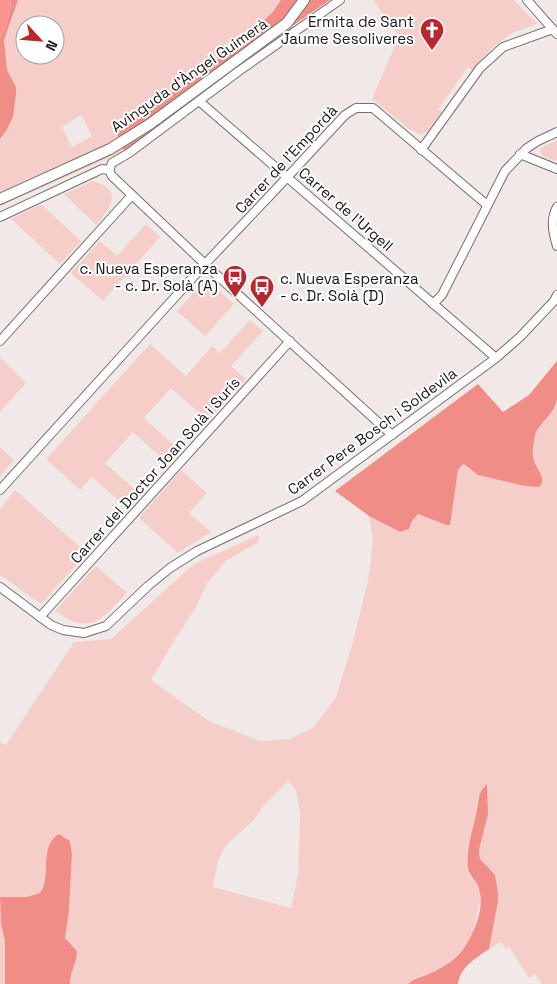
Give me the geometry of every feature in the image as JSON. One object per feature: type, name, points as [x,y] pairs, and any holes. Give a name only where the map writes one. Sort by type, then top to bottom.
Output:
[{"type":"street","name":"Avinguda d'Àngel Guimerà","points":[[0,199],[110,149],[150,124],[287,23],[304,0]]},
{"type":"street","points":[[340,0],[130,153],[112,163],[109,170],[112,176],[205,264],[392,434]]},
{"type":"street","points":[[421,150],[480,68],[503,47],[555,32],[527,0]]},
{"type":"street","name":"Carrer de l'Urgell","points":[[199,101],[496,358]]},
{"type":"street","name":"Carrer de l'Empordà","points":[[0,490],[205,264],[345,114],[356,108],[373,108],[487,205]]},
{"type":"street","points":[[433,304],[442,295],[505,172],[520,154],[538,141],[557,132]]},
{"type":"street","points":[[520,154],[557,170]]},
{"type":"street","points":[[0,217],[102,169],[109,170]]},
{"type":"street","points":[[0,341],[132,195]]},
{"type":"street","points":[[557,206],[553,222],[553,233],[557,246]]},
{"type":"street","name":"Carrer Pere Bosch i Soldevila","points":[[40,617],[51,625],[63,630],[84,633],[106,626],[170,568],[197,551],[302,501],[496,358],[535,321],[557,296]]},
{"type":"street","name":"Carrer del Doctor Joan Solà i Surís","points":[[40,617],[290,341]]},
{"type":"street","points":[[0,587],[40,617]]},
{"type":"shaded area","points":[[0,0],[11,0],[8,20],[0,38]]},
{"type":"shaded area","points":[[11,0],[18,0],[4,40],[7,70],[16,87],[16,95],[13,117],[0,139],[0,38],[8,20]]},
{"type":"shaded area","points":[[18,0],[281,0],[272,13],[231,50],[118,133],[124,151],[0,206],[0,139],[13,117],[16,95],[16,87],[7,70],[4,40]],"holes":[[[81,115],[92,136],[72,147],[62,127]]]},
{"type":"shaded area","points":[[281,0],[330,0],[285,31],[124,151],[117,134],[135,118],[231,50],[272,13]]},
{"type":"shaded area","points":[[373,0],[514,0],[537,24],[512,33],[493,47],[472,70],[468,67],[438,109],[442,112],[428,131],[421,135],[409,129],[372,99],[399,36]]},
{"type":"shaded area","points":[[557,140],[557,161],[544,157],[540,152],[541,148]]},
{"type":"shaded area","points":[[93,181],[103,185],[112,195],[110,206],[96,225],[64,194]]},
{"type":"shaded area","points":[[41,204],[81,241],[60,264],[11,219]]},
{"type":"shaded area","points":[[146,224],[160,237],[103,301],[71,273],[100,241],[117,256]]},
{"type":"shaded area","points":[[206,279],[234,304],[205,336],[177,311]]},
{"type":"shaded area","points":[[250,320],[263,331],[231,366],[246,379],[208,421],[171,388],[144,418],[180,451],[168,464],[133,432],[105,463],[141,495],[128,509],[92,477],[80,490],[46,459],[150,344],[186,376],[212,346],[220,353]]},
{"type":"shaded area","points":[[0,357],[26,383],[0,412]]},
{"type":"shaded area","points":[[557,361],[557,400],[553,409],[536,432],[533,447],[533,459],[542,479],[539,487],[525,486],[478,475],[464,464],[458,470],[450,525],[418,514],[412,521],[409,529],[400,532],[369,516],[335,491],[478,384],[503,412],[529,395]]},
{"type":"shaded area","points":[[557,400],[557,984],[542,984],[535,974],[529,978],[509,947],[506,949],[501,942],[489,949],[498,893],[495,875],[480,859],[479,850],[488,814],[486,784],[478,798],[476,817],[467,850],[470,876],[477,883],[481,896],[473,933],[464,949],[452,961],[431,973],[415,978],[408,984],[70,984],[77,951],[65,938],[69,911],[72,854],[70,841],[63,836],[47,854],[44,884],[40,893],[27,897],[0,897],[0,742],[6,745],[74,642],[111,639],[194,564],[258,535],[259,542],[227,560],[207,583],[195,609],[151,680],[209,721],[260,741],[290,739],[313,728],[336,697],[353,642],[368,581],[373,541],[369,516],[400,532],[409,529],[417,514],[450,525],[458,470],[465,464],[478,475],[534,487],[535,467],[532,452],[535,434]],"holes":[[[288,781],[296,791],[300,813],[298,875],[291,908],[213,887],[218,861],[227,844],[253,821],[264,805]]]},
{"type":"shaded area","points":[[0,447],[14,460],[0,476]]},
{"type":"shaded area","points":[[181,470],[207,493],[189,513],[211,532],[178,553],[139,518]]},
{"type":"shaded area","points":[[15,490],[87,553],[41,604],[0,575],[0,509]]},
{"type":"shaded area","points":[[96,566],[127,593],[103,617],[87,624],[68,619],[55,611]]},
{"type":"shaded area","points":[[487,784],[488,814],[479,850],[480,859],[495,875],[498,893],[489,949],[465,968],[458,984],[408,984],[416,978],[441,968],[454,959],[464,948],[472,934],[478,918],[481,901],[478,886],[469,870],[468,853],[479,798],[481,791]]},
{"type":"shaded area","points":[[59,834],[70,841],[72,854],[69,911],[65,938],[77,951],[70,984],[5,984],[5,941],[1,924],[0,897],[27,897],[40,893],[45,878],[49,846]]},
{"type":"shaded area","points":[[0,901],[1,924],[5,941],[5,984],[0,984]]},
{"type":"place","name":"Ermita de Sant Jaume Sesoliveres","points":[[432,51]]},
{"type":"place","name":"c. Nueva Esperanza - c. Dr. Solà (A)","points":[[235,298]]},
{"type":"place","name":"c. Nueva Esperanza - c. Dr. Solà (D)","points":[[262,308]]}]
